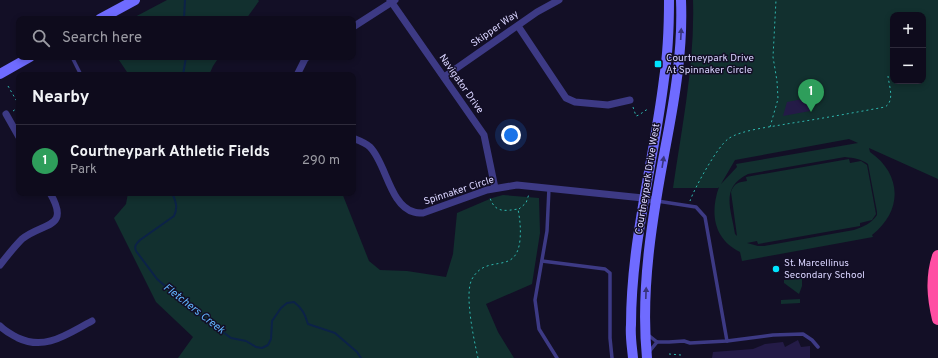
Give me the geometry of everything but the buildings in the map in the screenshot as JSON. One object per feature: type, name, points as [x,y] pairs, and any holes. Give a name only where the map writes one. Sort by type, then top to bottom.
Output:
[{"type":"highway","points":[[938,256],[933,281],[934,300],[938,319]]},
{"type":"main road","points":[[106,16],[135,0]]},
{"type":"main road","name":"Courtneypark Drive West","points":[[633,358],[630,326],[632,284],[644,198],[664,80],[669,24],[669,0]]},
{"type":"main road","name":"Courtneypark Drive West","points":[[647,356],[645,332],[646,276],[679,64],[682,15],[681,0]]},
{"type":"main road","points":[[0,74],[25,60]]},
{"type":"street","name":"Skipper Way","points":[[444,77],[537,12],[559,0]]},
{"type":"street","points":[[356,25],[392,1]]},
{"type":"street","name":"Navigator Drive","points":[[392,1],[484,135],[495,188]]},
{"type":"street","points":[[518,26],[566,98],[576,102],[608,105],[630,100]]},
{"type":"street","points":[[298,72],[304,60]]},
{"type":"street","points":[[6,114],[16,132]]},
{"type":"street","name":"Spinnaker Circle","points":[[356,139],[369,145],[376,154],[396,198],[405,208],[414,212],[423,213],[487,190],[517,185],[644,198],[657,201]]},
{"type":"street","points":[[0,265],[10,251],[23,239],[52,224],[57,218],[59,212],[57,204],[52,196]]},
{"type":"street","points":[[0,326],[6,332],[23,340],[40,344],[58,339],[92,321]]},
{"type":"lane","points":[[74,60],[80,72]]},
{"type":"lane","points":[[549,188],[547,230],[535,300],[539,329],[558,358]]},
{"type":"lane","points":[[657,201],[696,207],[705,217],[726,341]]},
{"type":"lane","points":[[542,261],[605,269],[610,273],[610,338],[612,358]]},
{"type":"lane","points":[[645,332],[657,342],[684,341],[690,343],[726,341],[773,335],[803,334],[812,340],[818,347]]},
{"type":"lane","points":[[647,356],[657,342]]},
{"type":"path","points":[[770,127],[778,99],[777,80],[773,57],[776,0]]},
{"type":"path","points":[[689,206],[692,192],[720,148],[727,140],[736,134],[885,107],[890,101],[888,76]]},
{"type":"path","points":[[8,86],[16,100]]},
{"type":"path","points":[[630,100],[636,116],[643,114],[649,109]]},
{"type":"path","points":[[487,190],[492,204],[499,210],[506,211],[518,209],[526,203],[532,186]]},
{"type":"path","points":[[478,358],[471,322],[469,292],[471,280],[476,272],[484,266],[508,261],[516,256],[519,248],[522,226],[518,209]]},
{"type":"path","points":[[669,354],[681,355],[681,358]]},
{"type":"green space","points":[[167,0],[259,1],[248,16],[137,16]]},
{"type":"green space","points":[[693,0],[938,0],[938,179],[869,148],[870,152],[881,161],[888,171],[893,182],[895,193],[889,215],[872,235],[873,237],[742,261],[740,252],[724,240],[716,224],[715,206],[719,187],[673,188],[690,71]],"holes":[[[849,139],[858,143],[736,164],[737,167],[721,184],[735,160]],[[845,157],[860,160],[868,164],[877,212],[877,215],[873,220],[861,228],[854,230],[764,246],[747,243],[757,241],[758,244],[860,226],[860,223],[872,220],[876,214],[867,165],[861,161],[850,163],[849,159],[746,177],[747,181],[737,184],[731,192],[739,180],[748,174]],[[731,192],[737,236],[735,234],[730,207]]]},
{"type":"green space","points":[[119,60],[217,60],[210,72],[127,72]]},
{"type":"green space","points":[[503,195],[539,198],[540,233],[532,284],[486,304],[498,332],[514,358],[178,358],[193,337],[156,302],[114,218],[126,204],[127,196],[343,196],[369,261],[380,270],[407,271],[446,277],[453,254],[457,213],[492,198]]},
{"type":"green space","points":[[802,279],[802,286],[799,294],[784,283],[784,280]]},
{"type":"green space","points":[[800,299],[800,303],[781,304],[781,300]]},
{"type":"waterway","name":"Fletchers Creek","points":[[184,16],[185,0]]},
{"type":"waterway","name":"Fletchers Creek","points":[[184,72],[186,60]]},
{"type":"waterway","name":"Fletchers Creek","points":[[174,196],[176,204],[174,216],[140,240],[135,249],[157,279],[190,308],[231,338],[246,341],[256,347],[262,348],[268,345],[271,339],[272,321],[281,308],[287,303],[294,302],[303,312],[308,324],[335,333],[357,352],[361,358]]},
{"type":"place","name":"Courtneypark Drive At Spinnaker Circle","points":[[658,64]]},
{"type":"place","name":"Courtneypark Athletic Fields","points":[[811,112]]},
{"type":"place","name":"St. Marcellinus Secondary School","points":[[776,269]]}]
